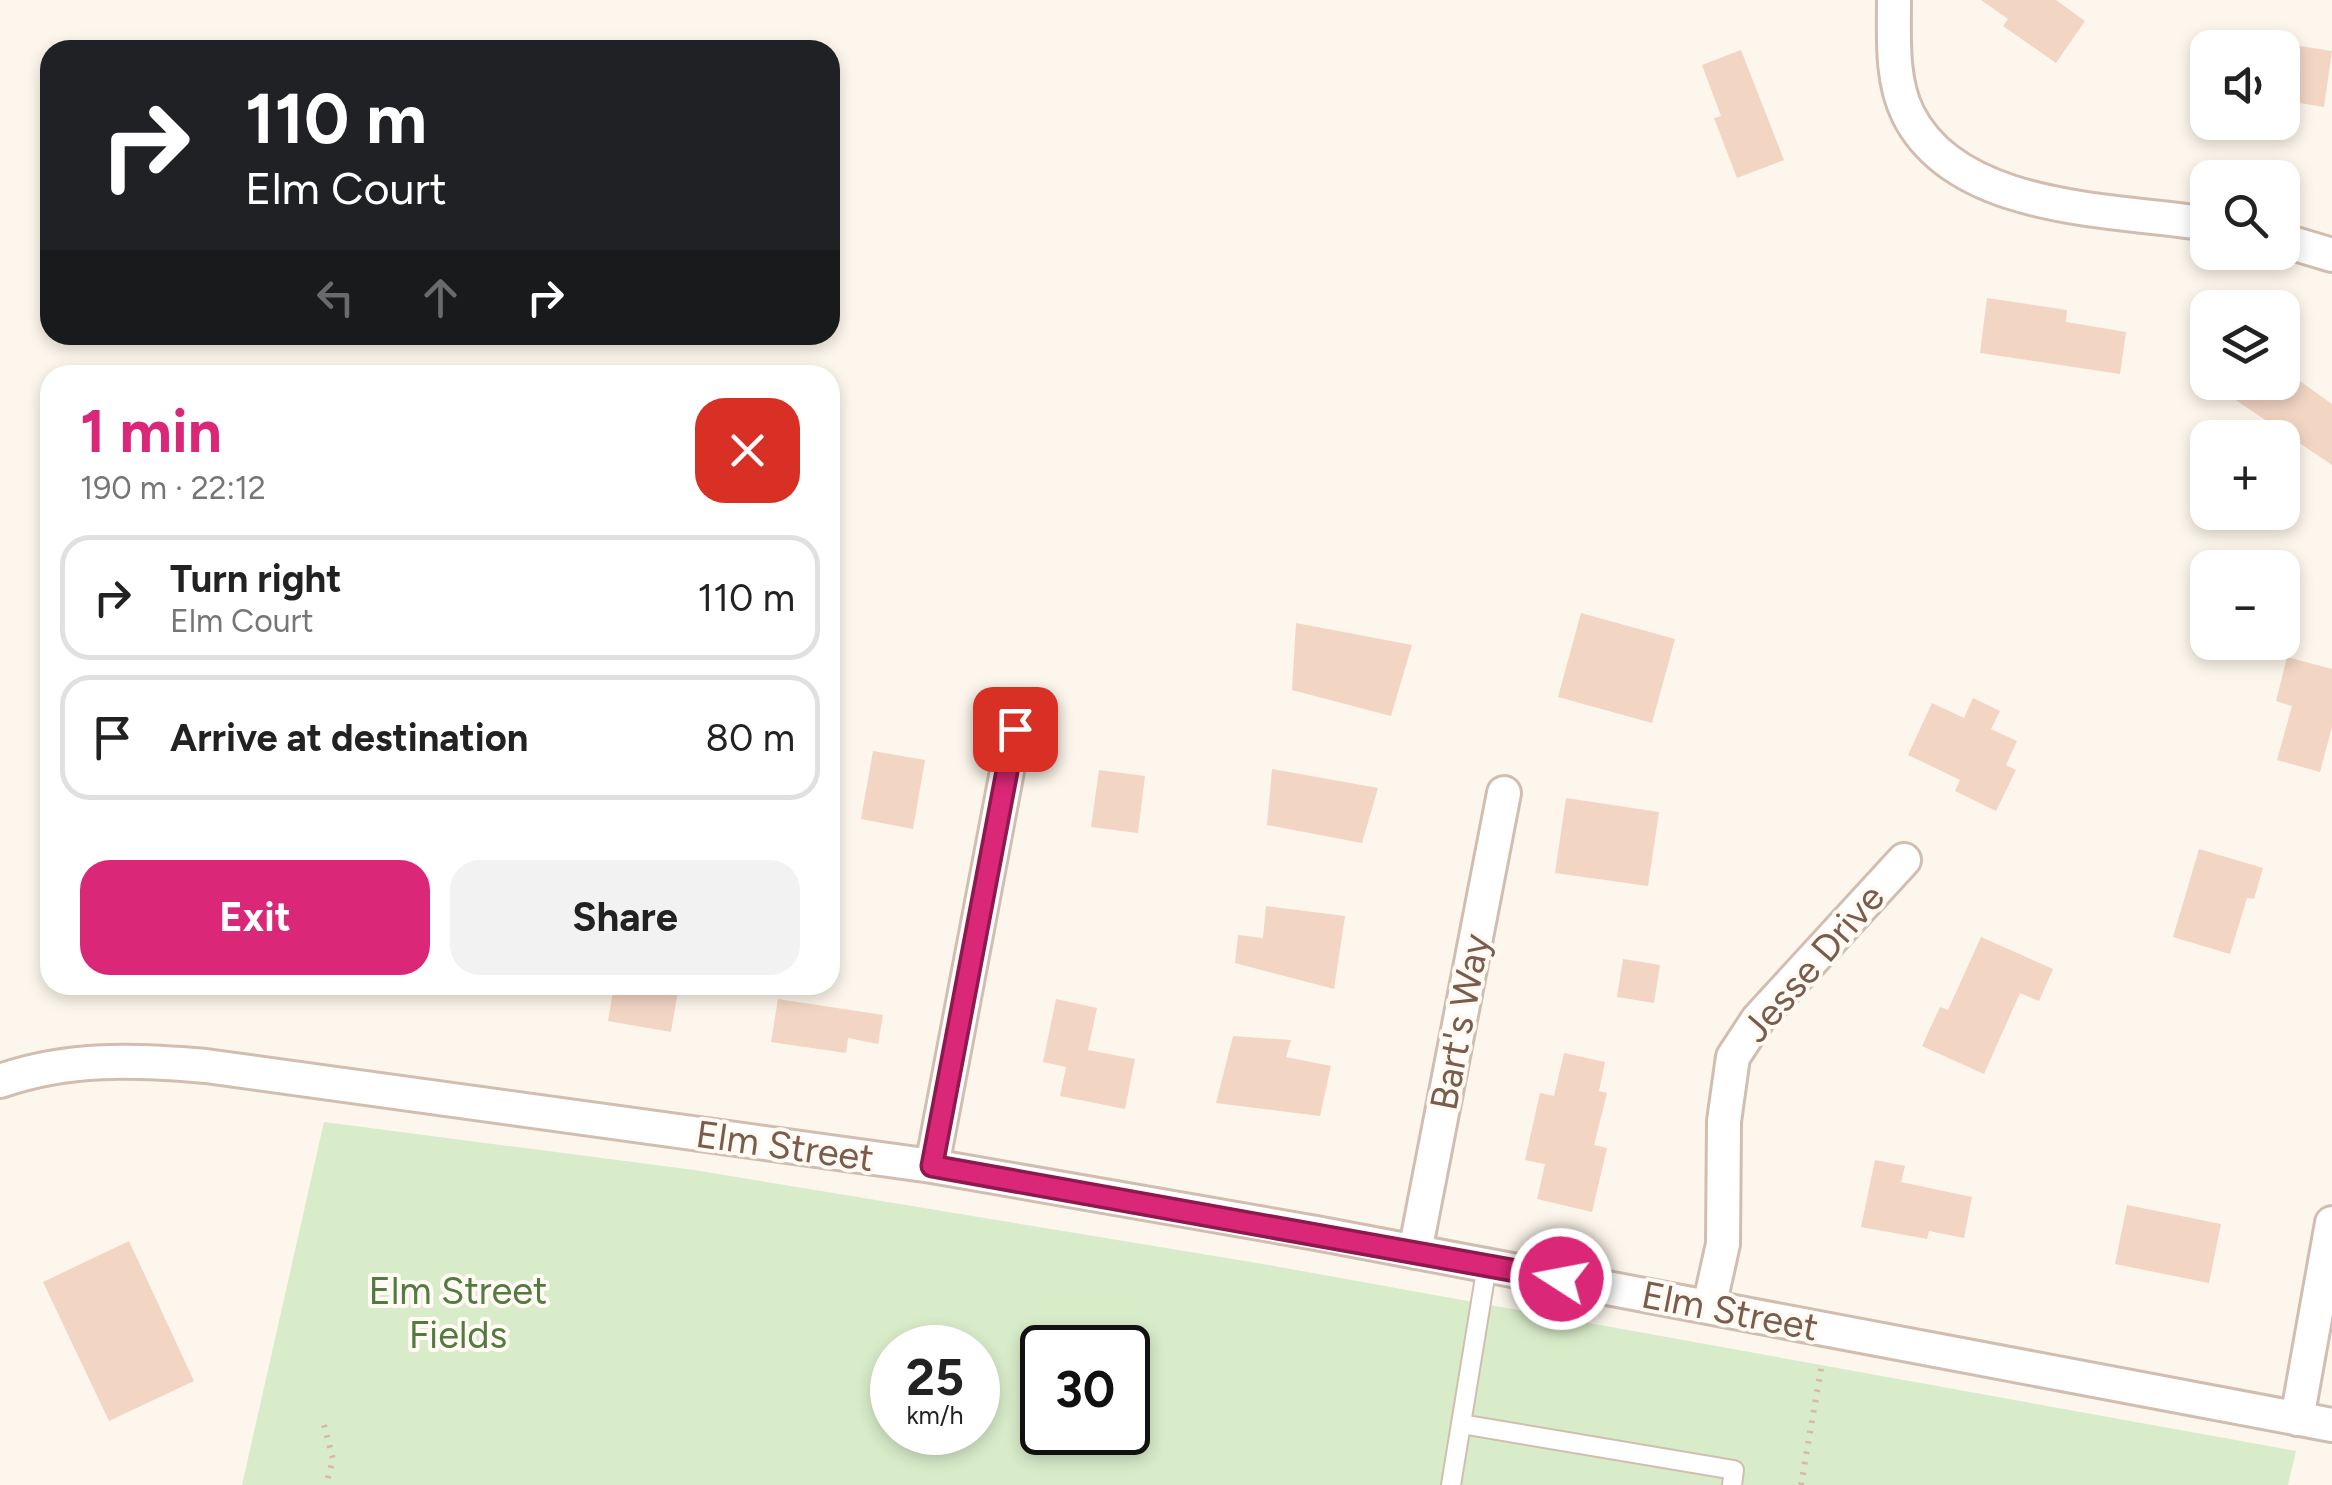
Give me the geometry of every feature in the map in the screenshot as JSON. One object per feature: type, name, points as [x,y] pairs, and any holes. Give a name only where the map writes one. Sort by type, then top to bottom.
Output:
[{"type":"street","points":[[1894,0],[1898,81],[1907,113],[1936,150],[1960,168],[2003,189],[2062,206],[2190,222]]},
{"type":"street","points":[[2300,245],[2332,254]]},
{"type":"street","points":[[932,1166],[1015,729]]},
{"type":"street","name":"Bart's Way","points":[[1415,1252],[1504,793]]},
{"type":"street","name":"Jesse Drive","points":[[1709,1307],[1722,1244],[1724,1120],[1733,1056],[1758,1019],[1904,860]]},
{"type":"street","name":"Elm Street","points":[[0,1081],[97,1060],[187,1064],[932,1166],[1487,1265],[2332,1425]]},
{"type":"street","points":[[2297,1419],[2332,1223]]},
{"type":"lane","points":[[1451,1485],[1487,1265]]},
{"type":"lane","points":[[1461,1424],[1734,1470],[1732,1485]]},
{"type":"path","points":[[1801,1485],[1823,1355]]},
{"type":"path","points":[[324,1425],[333,1459],[326,1485]]},
{"type":"green space","name":"Elm Street Fields","points":[[324,1122],[694,1170],[1263,1264],[2296,1451],[2288,1485],[242,1485]]},
{"type":"building","points":[[1981,0],[2056,0],[2085,21],[2056,63],[2003,26],[2008,19]]},
{"type":"building","points":[[2300,46],[2332,51],[2324,107],[2300,103]]},
{"type":"building","points":[[1741,50],[1784,160],[1737,178],[1714,118],[1721,116],[1702,65]]},
{"type":"building","points":[[1987,298],[2067,310],[2066,322],[2126,332],[2120,374],[1980,353]]},
{"type":"building","points":[[2300,381],[2332,404],[2332,465],[2300,443],[2300,420],[2265,420],[2236,400],[2300,400]]},
{"type":"building","points":[[1581,613],[1675,639],[1652,723],[1558,697]]},
{"type":"building","points":[[1296,623],[1412,645],[1391,716],[1292,690]]},
{"type":"building","points":[[2286,660],[2332,669],[2332,727],[2320,772],[2277,760],[2292,706],[2276,701]]},
{"type":"building","points":[[1973,698],[2000,711],[1991,729],[2017,741],[2006,765],[2016,770],[1996,811],[1955,791],[1960,780],[1908,755],[1932,703],[1964,718]]},
{"type":"building","points":[[873,751],[925,760],[913,829],[861,819]]},
{"type":"building","points":[[1272,769],[1378,788],[1362,843],[1267,825]]},
{"type":"building","points":[[1099,770],[1145,776],[1138,833],[1091,827]]},
{"type":"building","points":[[1566,798],[1659,812],[1648,886],[1555,873]]},
{"type":"building","points":[[2199,849],[2263,868],[2254,899],[2247,898],[2230,954],[2173,937]]},
{"type":"building","points":[[1266,906],[1345,916],[1334,989],[1235,963],[1238,935],[1263,938]]},
{"type":"building","points":[[1981,937],[2053,969],[2039,1001],[2020,993],[1984,1074],[1922,1046],[1940,1007],[1948,1010]]},
{"type":"building","points":[[1623,959],[1660,965],[1654,1003],[1617,997]]},
{"type":"building","points":[[612,995],[677,995],[671,1032],[608,1021]]},
{"type":"building","points":[[778,999],[883,1015],[878,1044],[848,1038],[846,1053],[771,1042]]},
{"type":"building","points":[[1056,999],[1097,1008],[1088,1050],[1135,1059],[1125,1109],[1060,1096],[1066,1067],[1043,1062]]},
{"type":"building","points":[[1233,1036],[1291,1040],[1286,1057],[1331,1066],[1320,1116],[1216,1103]]},
{"type":"building","points":[[1564,1053],[1605,1062],[1599,1091],[1607,1093],[1594,1145],[1607,1148],[1592,1212],[1537,1199],[1545,1164],[1525,1160],[1540,1093],[1554,1096]]},
{"type":"building","points":[[1875,1160],[1905,1166],[1901,1182],[1972,1197],[1964,1238],[1929,1231],[1927,1239],[1861,1227]]},
{"type":"building","points":[[2127,1205],[2221,1224],[2209,1283],[2115,1264]]},
{"type":"building","points":[[129,1241],[194,1381],[109,1421],[43,1282]]},
{"type":"route","points":[[1015,729],[932,1166],[1561,1279]]}]
